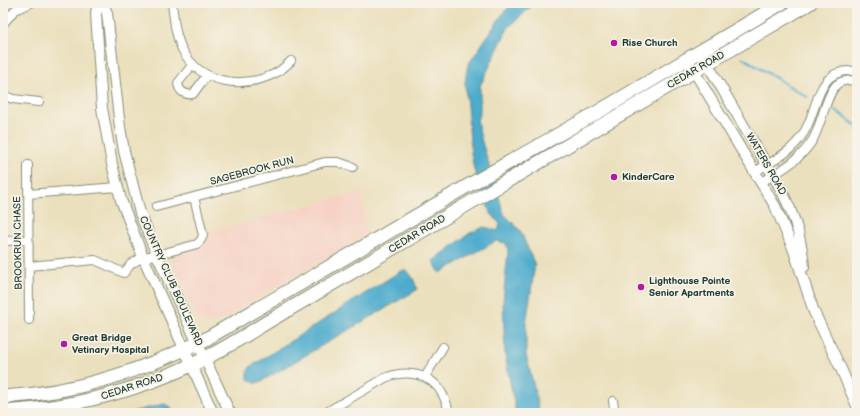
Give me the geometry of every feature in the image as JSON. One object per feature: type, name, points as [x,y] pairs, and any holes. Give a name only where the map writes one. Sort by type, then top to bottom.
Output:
[{"type":"main road","name":"CEDAR ROAD","points":[[3,397],[40,393],[89,384],[137,370],[164,360],[198,343],[782,3]]},
{"type":"main road","name":"CEDAR ROAD","points":[[3,412],[49,408],[104,396],[157,379],[205,358],[810,3]]},
{"type":"street","name":"COUNTRY CLUB BOULEVARD","points":[[98,3],[96,13],[102,108],[121,200],[198,343],[230,413]]},
{"type":"street","name":"COUNTRY CLUB BOULEVARD","points":[[103,3],[107,13],[124,150],[150,256],[184,350],[213,413]]},
{"type":"street","points":[[172,3],[178,41],[187,58],[207,75],[228,82],[244,82],[274,74],[291,61]]},
{"type":"street","points":[[3,24],[15,10],[26,4]]},
{"type":"street","name":"WATERS ROAD","points":[[700,51],[773,175],[790,208],[797,226],[802,250],[805,287]]},
{"type":"street","name":"WATERS ROAD","points":[[687,59],[756,171],[775,206],[786,229],[814,312],[857,406]]},
{"type":"street","points":[[193,64],[178,83],[178,88],[181,92],[189,95],[193,94],[207,75]]},
{"type":"street","points":[[756,171],[788,151],[803,134],[810,120],[818,93],[825,82],[837,73],[847,70],[857,71]]},
{"type":"street","points":[[762,182],[796,159],[812,141],[821,122],[831,92],[836,85],[845,81],[857,80]]},
{"type":"street","points":[[3,95],[13,99],[39,102]]},
{"type":"street","name":"SAGEBROOK RUN","points":[[156,207],[325,162],[338,162],[352,168]]},
{"type":"street","name":"BROOKRUN CHASE","points":[[28,165],[29,320]]},
{"type":"street","points":[[28,194],[118,187]]},
{"type":"street","points":[[29,266],[96,260],[124,273],[131,264],[150,256],[197,244],[203,235],[194,197]]},
{"type":"street","points":[[3,241],[28,240]]},
{"type":"street","points":[[425,378],[443,347]]},
{"type":"street","points":[[325,413],[369,386],[393,374],[411,373],[425,378],[433,383],[443,395],[449,413]]},
{"type":"street","points":[[613,401],[615,413]]},
{"type":"shaded area","points":[[361,191],[368,234],[213,325],[198,321],[171,262],[172,257],[197,249],[206,244],[209,232]]},
{"type":"water","points":[[513,3],[535,3],[508,28],[480,86],[480,113],[477,120],[482,142],[504,214],[520,230],[535,265],[526,324],[526,355],[539,413],[516,413],[505,355],[503,302],[508,250],[506,243],[496,241],[440,273],[433,261],[470,233],[484,227],[498,231],[500,224],[490,212],[474,170],[465,83],[467,68],[470,62],[504,12]]},
{"type":"water","points":[[405,270],[414,280],[417,288],[415,291],[260,382],[255,383],[248,379],[248,371],[250,367],[399,272]]},
{"type":"water","points":[[164,404],[171,407],[173,413],[127,413]]},
{"type":"waterway","points":[[743,58],[807,97]]},
{"type":"waterway","points":[[835,110],[857,126]]},
{"type":"place","name":"Rise Church","points":[[614,43]]},
{"type":"place","name":"KinderCare","points":[[614,177]]},
{"type":"place","name":"Lighthouse Pointe Senior Apartments","points":[[641,287]]},
{"type":"place","name":"Great Bridge Vetinary Hospital","points":[[64,344]]}]
